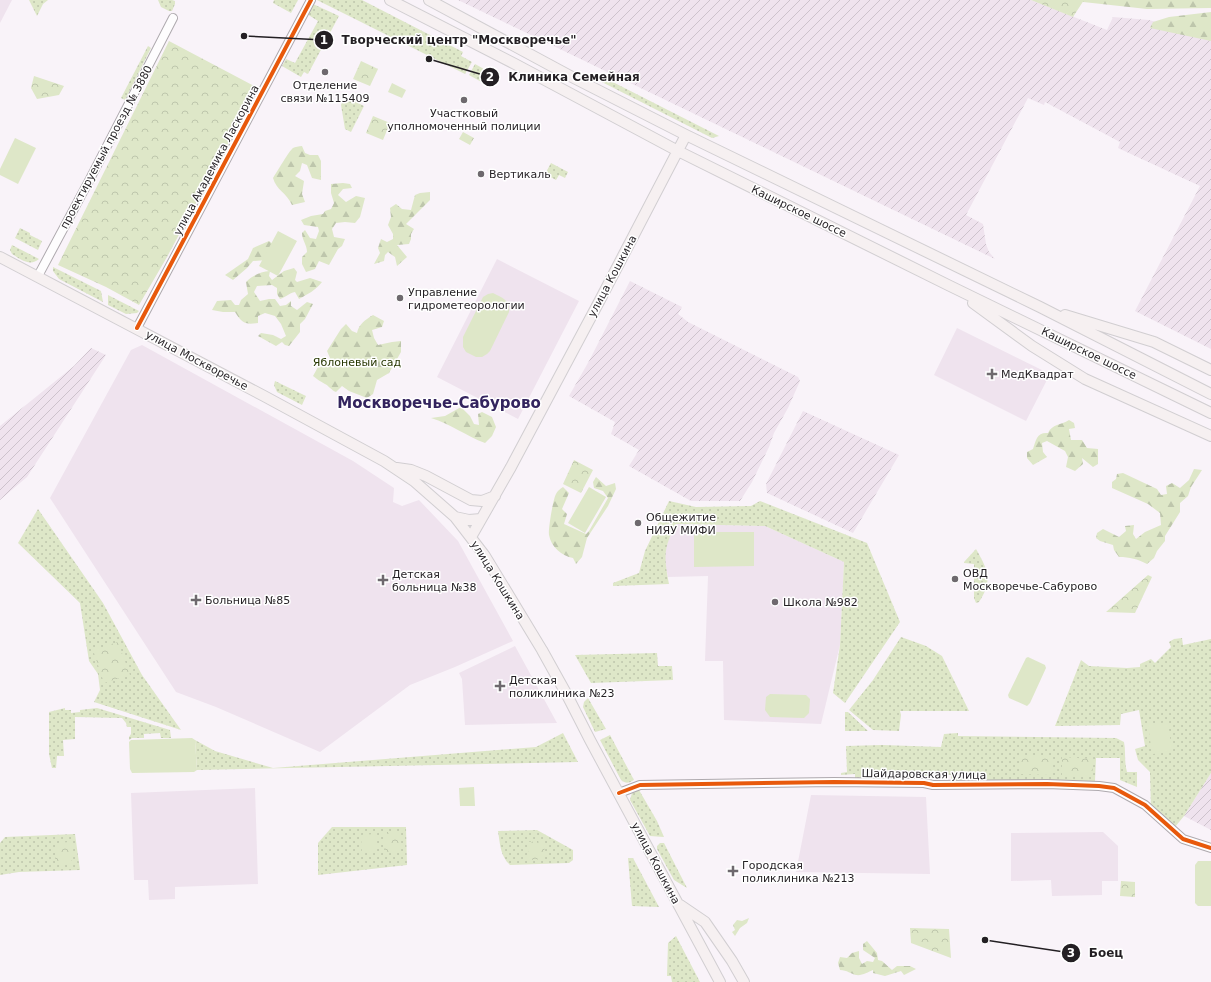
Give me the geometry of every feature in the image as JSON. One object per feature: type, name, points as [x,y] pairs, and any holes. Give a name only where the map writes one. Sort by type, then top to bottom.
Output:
[{"type":"main road","name":"Каширское шоссе","points":[[390,0],[678,150],[948,285],[1211,413]]},
{"type":"main road","name":"Каширское шоссе","points":[[428,0],[572,77],[686,135],[1040,307],[1211,394]]},
{"type":"main road","name":"улица Кошкина","points":[[686,135],[600,300],[495,496],[471,537],[485,556],[542,650],[720,982]]},
{"type":"main road","name":"улица Москворечье","points":[[0,256],[287,408],[393,467],[424,489],[455,517],[471,537]]},
{"type":"main road","points":[[948,285],[1058,363],[1098,386],[1211,436]]},
{"type":"main road","points":[[1040,307],[1154,342],[1211,370]]},
{"type":"main road","name":"улица Москворечье","points":[[393,467],[411,470],[426,476],[472,500],[482,501],[495,496]]},
{"type":"main road","points":[[455,517],[469,520],[481,519]]},
{"type":"main road","points":[[678,904],[705,922],[732,961],[744,982]]},
{"type":"street","name":"улица Академика Ласкорина","points":[[137,328],[311,0]]},
{"type":"street","name":"проектируемый проезд № 3880","points":[[38,276],[173,18]]},
{"type":"street","name":"Шайдаровская улица","points":[[619,793],[640,785],[793,782],[924,783],[933,785],[1047,784],[1102,786],[1114,788],[1145,805],[1183,839],[1211,848]]},
{"type":"shaded area","points":[[0,0],[12,0],[0,23]]},
{"type":"shaded area","points":[[458,0],[1031,0],[1107,30],[1113,17],[1149,20],[1211,38],[1211,349],[1135,311],[1200,186],[1118,148],[1120,142],[1045,102],[1044,105],[1028,98],[966,215],[983,224],[986,244],[989,252],[995,259]]},
{"type":"shaded area","points":[[497,259],[579,301],[518,419],[437,377]]},
{"type":"shaded area","points":[[630,281],[682,307],[678,314],[688,322],[798,377],[800,381],[752,482],[740,501],[691,501],[629,466],[639,450],[611,434],[615,422],[569,396],[589,361]]},
{"type":"shaded area","name":"МедКвадрат","points":[[957,328],[1050,374],[1026,421],[934,375]]},
{"type":"shaded area","points":[[142,345],[353,461],[394,488],[393,502],[402,506],[419,500],[458,541],[513,641],[410,685],[320,752],[216,707],[176,692],[50,498],[131,350]]},
{"type":"shaded area","points":[[91,348],[106,355],[27,477],[0,500],[0,426],[74,366]]},
{"type":"shaded area","points":[[803,411],[899,455],[853,533],[767,493],[766,484]]},
{"type":"shaded area","name":"Школа №982","points":[[676,524],[765,526],[844,562],[840,645],[821,724],[724,720],[723,661],[705,661],[708,576],[668,577],[664,558],[668,541]]},
{"type":"shaded area","name":"Детская поликлиника №23","points":[[515,646],[557,723],[465,725],[462,679],[459,673]]},
{"type":"shaded area","points":[[1211,773],[1211,830],[1184,816]]},
{"type":"shaded area","points":[[255,788],[258,884],[175,887],[175,899],[149,900],[148,880],[134,880],[131,793]]},
{"type":"shaded area","points":[[811,795],[926,797],[930,874],[796,872]]},
{"type":"shaded area","points":[[1103,832],[1118,846],[1118,881],[1102,881],[1102,895],[1052,896],[1051,880],[1011,881],[1011,833]]},
{"type":"green space","points":[[29,0],[48,0],[43,4],[37,16]]},
{"type":"green space","points":[[158,0],[175,1],[172,11],[161,7]]},
{"type":"green space","points":[[274,0],[298,0],[291,13],[273,3]]},
{"type":"green space","points":[[317,0],[362,0],[463,52],[461,56],[472,62],[465,74]]},
{"type":"green space","points":[[1031,0],[1084,0],[1073,17]]},
{"type":"green space","points":[[1065,0],[1211,0],[1211,8],[1147,9]]},
{"type":"green space","points":[[313,4],[339,16],[308,74],[304,72],[301,77],[282,66],[286,59],[295,63],[318,21],[307,14]]},
{"type":"green space","points":[[1211,12],[1211,41],[1150,28],[1153,22],[1169,17]]},
{"type":"green space","points":[[169,41],[258,88],[167,257],[139,305],[106,287],[58,265]]},
{"type":"green space","points":[[148,46],[151,48],[125,100],[121,98]]},
{"type":"green space","points":[[361,61],[378,69],[370,86],[353,79]]},
{"type":"green space","points":[[475,64],[491,73],[485,84],[469,75]]},
{"type":"green space","points":[[597,74],[719,136],[712,138],[594,78]]},
{"type":"green space","points":[[34,76],[64,86],[59,95],[37,99],[31,88]]},
{"type":"green space","points":[[392,83],[406,90],[402,98],[388,92]]},
{"type":"green space","points":[[344,96],[364,106],[351,132],[345,129],[341,105]]},
{"type":"green space","points":[[373,116],[390,123],[383,140],[366,133]]},
{"type":"green space","points":[[463,132],[474,138],[470,145],[459,139]]},
{"type":"green space","points":[[15,138],[36,148],[18,184],[0,175],[0,169]]},
{"type":"green space","points":[[302,146],[305,153],[310,155],[318,155],[321,161],[321,180],[312,178],[307,165],[302,163],[300,171],[295,176],[304,181],[302,194],[305,202],[292,205],[274,182],[273,178],[291,150],[295,147]]},
{"type":"green space","points":[[551,163],[568,172],[565,178],[559,175],[556,180],[545,174]]},
{"type":"green space","points":[[331,184],[350,184],[352,188],[343,189],[338,195],[346,202],[356,196],[365,198],[360,217],[355,223],[336,223],[332,229],[334,237],[345,239],[342,246],[338,249],[329,265],[319,261],[315,269],[306,272],[302,264],[302,257],[307,252],[302,233],[305,230],[310,238],[316,239],[319,231],[318,227],[304,225],[301,220],[311,216],[323,214],[325,211],[331,209],[334,203],[331,193]]},
{"type":"green space","points":[[430,192],[430,200],[406,224],[414,229],[411,234],[409,244],[397,245],[407,257],[397,266],[395,257],[388,252],[385,255],[384,261],[374,264],[380,253],[378,248],[381,239],[387,242],[393,239],[393,234],[388,225],[391,217],[390,208],[396,204],[402,209],[411,210],[415,195]]},
{"type":"green space","points":[[20,228],[42,241],[38,250],[15,238]]},
{"type":"green space","points":[[278,231],[297,241],[278,276],[259,266]]},
{"type":"green space","points":[[269,241],[274,245],[268,260],[253,261],[233,280],[225,275],[248,259],[253,248]]},
{"type":"green space","points":[[12,245],[39,259],[32,262],[22,260],[12,254],[10,250]]},
{"type":"green space","points":[[53,267],[101,291],[103,302],[59,279],[53,271]]},
{"type":"green space","points":[[294,268],[297,272],[295,280],[297,282],[310,278],[322,282],[309,294],[299,299],[295,292],[280,299],[277,294],[277,288],[272,285],[257,286],[254,292],[260,301],[275,299],[280,306],[286,305],[291,301],[291,306],[297,310],[307,302],[313,304],[305,319],[300,324],[300,332],[289,346],[282,342],[276,346],[258,336],[261,333],[273,335],[281,339],[286,336],[281,324],[275,316],[265,313],[258,316],[258,323],[250,324],[242,321],[235,312],[212,310],[217,301],[231,300],[235,305],[239,305],[241,300],[248,294],[246,282],[251,277],[270,271],[269,276],[272,280],[284,271]]},
{"type":"green space","points":[[493,293],[503,298],[507,302],[509,312],[490,351],[482,357],[476,357],[466,352],[463,347],[463,337],[483,297]]},
{"type":"green space","points":[[108,295],[139,311],[137,313],[126,314],[108,305]]},
{"type":"green space","name":"Яблоневый сад","points":[[373,315],[384,321],[382,327],[372,330],[378,345],[401,341],[401,352],[389,373],[377,380],[373,394],[367,398],[349,391],[342,386],[336,392],[313,376],[318,367],[322,366],[330,358],[327,351],[341,329],[346,324],[352,331],[357,333],[363,322]]},
{"type":"green space","points":[[275,381],[306,396],[302,405],[277,392],[274,385]]},
{"type":"green space","points":[[461,407],[470,416],[474,424],[479,425],[478,414],[482,412],[492,417],[496,427],[492,436],[485,443],[445,423],[431,418],[445,416]]},
{"type":"green space","points":[[1069,420],[1074,423],[1075,428],[1069,429],[1071,440],[1082,440],[1087,448],[1098,449],[1098,464],[1093,467],[1082,458],[1083,464],[1075,471],[1066,467],[1068,457],[1065,451],[1047,441],[1042,443],[1043,452],[1047,457],[1033,465],[1027,458],[1027,452],[1033,449],[1039,435],[1048,433],[1054,426]]},
{"type":"green space","points":[[574,460],[593,470],[581,493],[563,484]]},
{"type":"green space","points":[[1194,469],[1202,470],[1191,487],[1188,496],[1180,503],[1180,512],[1165,536],[1165,541],[1157,551],[1154,558],[1147,564],[1127,557],[1119,557],[1114,550],[1113,545],[1100,541],[1096,538],[1097,533],[1103,529],[1119,537],[1126,531],[1125,526],[1134,525],[1133,534],[1136,539],[1145,532],[1161,525],[1160,513],[1148,504],[1112,488],[1112,482],[1116,479],[1117,474],[1123,473],[1157,489],[1161,495],[1167,494],[1166,486],[1172,483],[1180,488],[1189,480]]},
{"type":"green space","points":[[596,477],[606,486],[615,483],[616,489],[608,506],[587,538],[582,557],[576,564],[573,558],[561,553],[550,539],[549,527],[551,514],[557,492],[563,487],[569,493],[562,509],[567,514],[564,524],[586,534],[608,498],[603,491],[594,488],[593,482]]},
{"type":"green space","points":[[589,487],[606,497],[585,533],[568,523]]},
{"type":"green space","points":[[669,501],[696,507],[751,506],[760,501],[867,543],[900,622],[845,703],[833,693],[840,645],[844,562],[765,526],[676,524],[669,540],[666,553],[666,567],[669,584],[613,586],[613,583],[639,573],[645,551]]},
{"type":"green space","points":[[38,509],[103,603],[142,675],[181,730],[94,702],[100,690],[98,674],[89,661],[80,603],[18,543]]},
{"type":"green space","points":[[694,532],[754,532],[754,566],[694,567]]},
{"type":"green space","points":[[976,549],[984,563],[987,581],[986,587],[979,602],[976,603],[974,598],[974,564],[964,562]]},
{"type":"green space","points":[[1148,575],[1152,577],[1135,613],[1106,612]]},
{"type":"green space","points":[[901,637],[926,646],[942,656],[969,711],[900,711],[899,731],[873,730],[849,710],[873,680]]},
{"type":"green space","points":[[1182,638],[1183,645],[1211,639],[1211,773],[1184,816],[1175,827],[1157,810],[1156,812],[1151,811],[1150,772],[1138,760],[1135,749],[1145,746],[1139,710],[1121,714],[1120,725],[1055,726],[1081,660],[1089,666],[1127,668],[1140,667],[1140,664],[1151,659],[1155,663],[1171,647],[1169,642],[1174,639]]},
{"type":"green space","points":[[118,642],[130,675],[104,683],[93,650]]},
{"type":"green space","points":[[657,653],[658,666],[672,666],[673,680],[591,683],[575,655]]},
{"type":"green space","points":[[1028,657],[1045,665],[1046,668],[1030,703],[1027,706],[1009,698],[1008,695],[1026,658]]},
{"type":"green space","points":[[770,694],[806,695],[810,699],[809,713],[804,718],[770,717],[765,710],[766,697]]},
{"type":"green space","points":[[588,698],[606,729],[595,732],[583,707],[584,702]]},
{"type":"green space","points":[[65,708],[65,710],[71,710],[71,713],[80,712],[80,710],[97,708],[170,730],[171,738],[161,738],[160,733],[144,734],[144,738],[132,738],[129,740],[131,727],[127,727],[122,718],[75,717],[75,739],[63,740],[64,756],[57,756],[56,768],[52,768],[49,754],[49,712]]},
{"type":"green space","points":[[845,712],[848,712],[868,731],[845,731]]},
{"type":"green space","points":[[1168,722],[1172,752],[1152,754],[1148,725]]},
{"type":"green space","points":[[563,733],[578,762],[197,770],[195,740],[215,751],[273,768],[536,747]]},
{"type":"green space","points":[[958,733],[958,736],[1116,738],[1124,742],[1127,772],[1137,772],[1137,787],[1120,780],[1120,758],[1096,758],[1095,781],[951,780],[951,775],[930,774],[929,779],[907,779],[907,774],[879,773],[878,783],[869,783],[869,773],[862,773],[862,782],[855,782],[855,774],[841,775],[841,773],[847,772],[846,746],[882,745],[941,747],[944,734]]},
{"type":"green space","points":[[610,735],[634,780],[631,782],[626,783],[621,780],[600,740]]},
{"type":"green space","points":[[192,738],[195,740],[197,770],[194,772],[132,773],[130,769],[129,742],[131,740]]},
{"type":"green space","points":[[1021,757],[1051,757],[1051,775],[1019,774]]},
{"type":"green space","points":[[1062,757],[1092,759],[1093,776],[1062,775]]},
{"type":"green space","points":[[474,787],[475,806],[460,806],[459,788]]},
{"type":"green space","points":[[639,790],[657,821],[664,837],[650,836],[630,800],[632,793]]},
{"type":"green space","points":[[332,827],[406,827],[407,865],[318,875],[318,843]]},
{"type":"green space","points":[[537,830],[573,850],[573,860],[569,863],[510,865],[502,853],[498,831]]},
{"type":"green space","points":[[384,832],[400,832],[400,853],[384,853]]},
{"type":"green space","points":[[75,834],[80,870],[19,872],[0,875],[0,843],[5,837]]},
{"type":"green space","points":[[375,834],[376,853],[362,853],[361,835]]},
{"type":"green space","points":[[544,841],[545,859],[529,860],[528,842]]},
{"type":"green space","points":[[71,842],[72,863],[55,863],[55,843]]},
{"type":"green space","points":[[660,843],[664,843],[687,888],[674,880],[657,849],[657,846]]},
{"type":"green space","points":[[628,858],[633,858],[659,907],[632,906]]},
{"type":"green space","points":[[1198,861],[1211,861],[1211,906],[1198,906],[1195,903],[1195,865]]},
{"type":"green space","points":[[1121,881],[1135,882],[1135,897],[1120,896]]},
{"type":"green space","points":[[749,918],[747,923],[740,928],[735,936],[732,932],[735,930],[733,925],[737,920],[742,921]]},
{"type":"green space","points":[[910,928],[949,929],[951,958],[911,943]]},
{"type":"green space","points":[[676,936],[700,982],[672,982],[671,976],[667,976],[668,943]]},
{"type":"green space","points":[[867,941],[877,953],[878,960],[882,961],[892,970],[897,966],[910,966],[916,969],[904,975],[901,971],[885,976],[873,973],[873,970],[865,974],[858,975],[840,970],[838,963],[840,957],[847,958],[852,953],[859,951],[859,958],[862,964],[867,961],[873,962],[875,958],[863,950],[863,944]]},
{"type":"cycle path","points":[[137,328],[311,0]]},
{"type":"cycle path","points":[[619,793],[640,785],[834,782],[924,783],[933,785],[1047,784],[1099,786],[1114,788],[1145,805],[1183,839],[1211,848]]},
{"type":"place","name":"Творческий центр \"Москворечье\"","points":[[244,36]]},
{"type":"place","name":"Клиника Семейная","points":[[429,59]]},
{"type":"place","name":"Отделение связи №115409","points":[[325,72]]},
{"type":"place","name":"Участковый уполномоченный полиции","points":[[464,100]]},
{"type":"place","name":"Вертикаль","points":[[481,174]]},
{"type":"place","name":"Управление гидрометеорологии","points":[[400,298]]},
{"type":"place","name":"МедКвадрат","points":[[992,374]]},
{"type":"place","name":"Общежитие НИЯУ МИФИ","points":[[638,523]]},
{"type":"place","name":"ОВД Москворечье-Сабурово","points":[[955,579]]},
{"type":"place","name":"Детская больница №38","points":[[383,580]]},
{"type":"place","name":"Больница №85","points":[[196,600]]},
{"type":"place","name":"Школа №982","points":[[775,602]]},
{"type":"place","name":"Детская поликлиника №23","points":[[500,686]]},
{"type":"place","name":"Городская поликлиника №213","points":[[733,871]]},
{"type":"place","name":"Боец","points":[[985,940]]},
{"type":"district","name":"Москворечье-Сабурово","points":[[439,403]]}]
